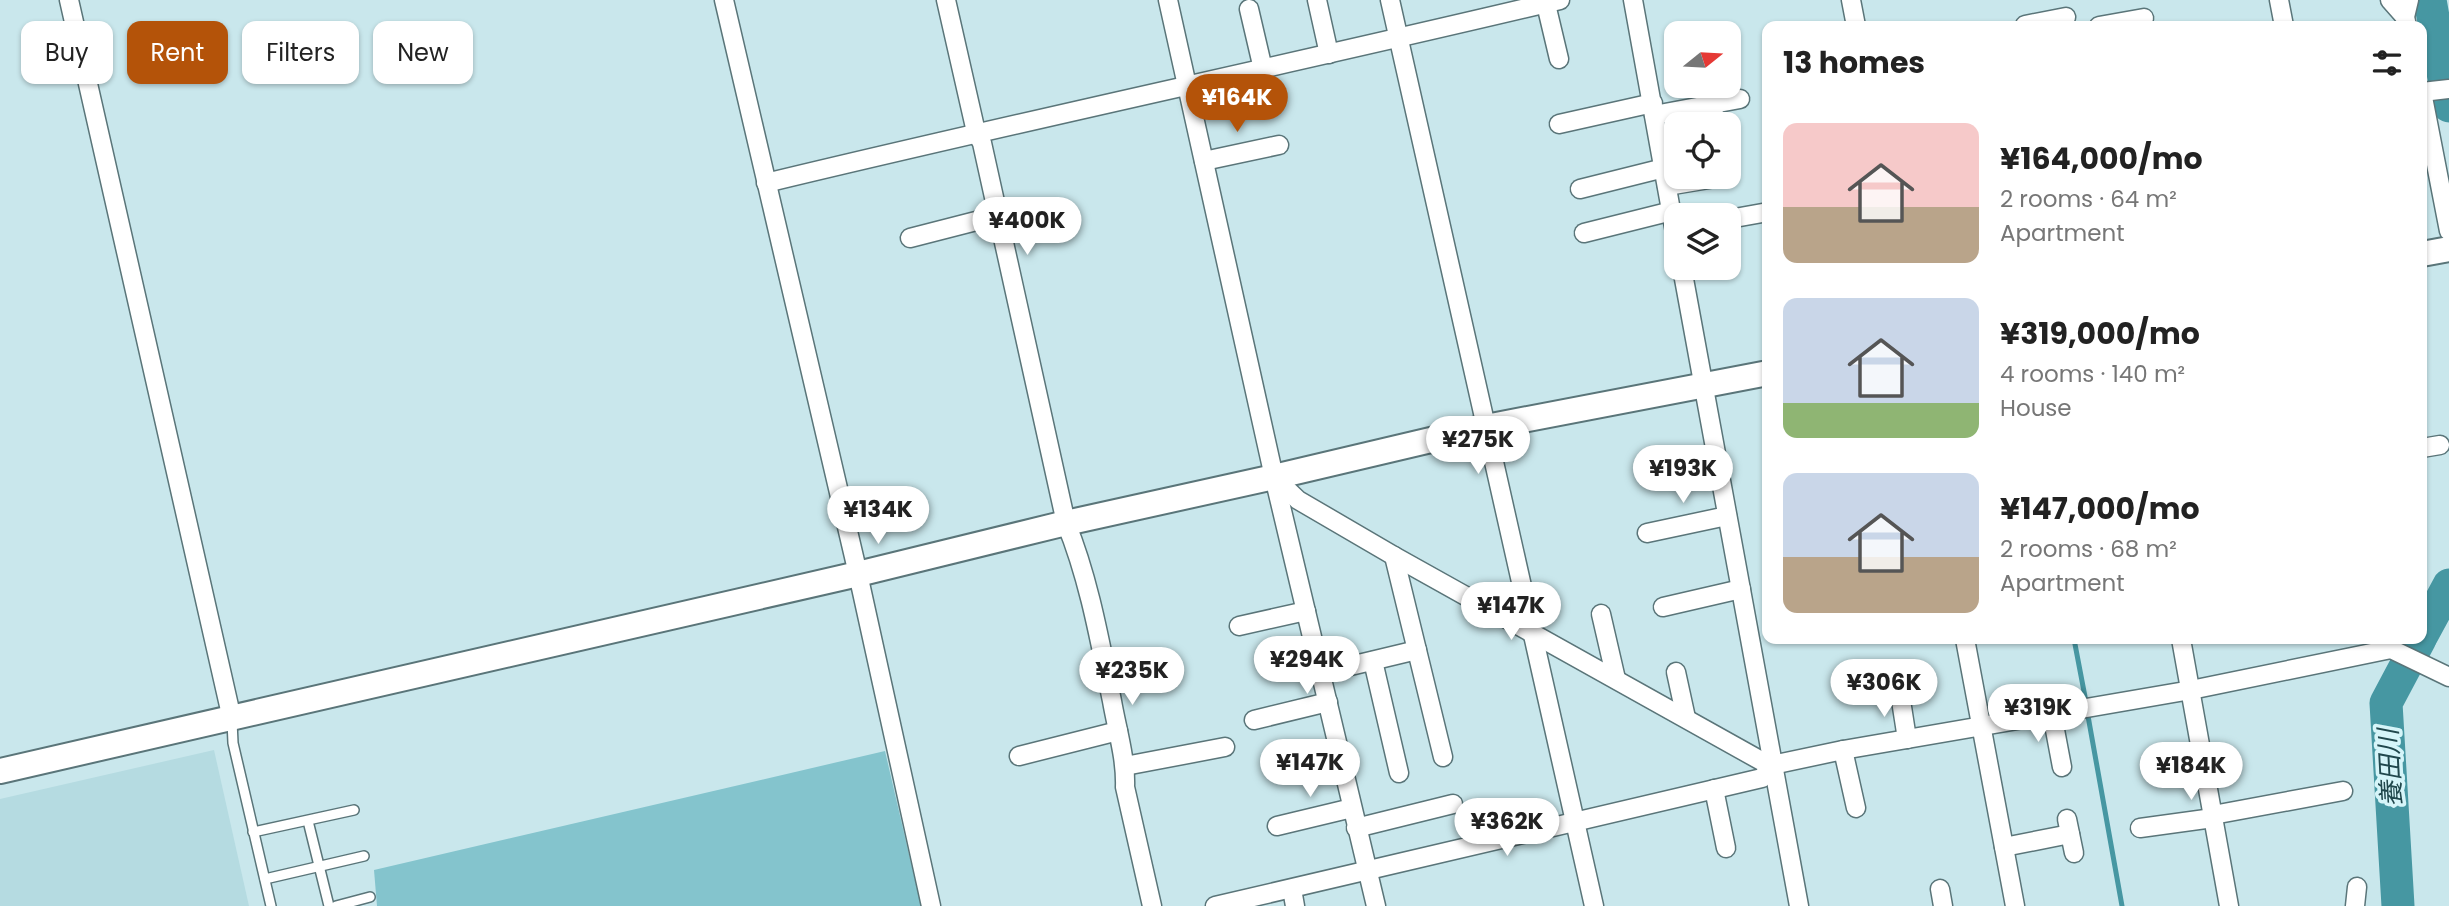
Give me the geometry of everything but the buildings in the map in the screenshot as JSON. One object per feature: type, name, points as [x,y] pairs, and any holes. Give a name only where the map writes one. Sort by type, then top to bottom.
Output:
[{"type":"street","points":[[69,0],[232,719]]},
{"type":"street","points":[[724,0],[858,574],[931,906]]},
{"type":"street","points":[[946,0],[976,132],[982,143],[1066,523],[1077,549],[1118,731],[1125,766],[1125,787],[1152,906]]},
{"type":"street","points":[[1168,0],[1274,477],[1376,906]]},
{"type":"street","points":[[1317,0],[1329,54]]},
{"type":"street","points":[[1390,0],[1594,906]]},
{"type":"street","points":[[1633,0],[1664,166]]},
{"type":"street","points":[[1852,0],[1855,21]]},
{"type":"street","points":[[2279,0],[2283,21]]},
{"type":"street","points":[[2390,0],[2407,14]]},
{"type":"street","points":[[766,183],[976,132],[1329,54],[1550,1],[1559,59]]},
{"type":"street","points":[[1249,9],[1263,69]]},
{"type":"street","points":[[2040,21],[2066,14]]},
{"type":"street","points":[[2127,21],[2144,18]]},
{"type":"street","points":[[2430,91],[2449,231]]},
{"type":"street","points":[[1559,124],[1740,99]]},
{"type":"street","points":[[1712,104],[1714,112]]},
{"type":"street","points":[[1204,161],[1279,145]]},
{"type":"street","points":[[1580,190],[1664,177]]},
{"type":"street","points":[[909,238],[984,219],[997,213]]},
{"type":"street","points":[[1741,217],[1762,213]]},
{"type":"street","points":[[1584,233],[1664,228]]},
{"type":"street","points":[[2427,253],[2449,249]]},
{"type":"street","points":[[1684,280],[1799,906]]},
{"type":"street","points":[[0,771],[1486,427],[1762,374]]},
{"type":"street","points":[[1274,477],[1298,500],[1394,556],[1772,765],[1843,750],[2190,690],[2392,646],[2444,674]]},
{"type":"street","points":[[1647,533],[1727,516]]},
{"type":"street","points":[[1394,556],[1443,757]]},
{"type":"street","points":[[1663,607],[1741,589]]},
{"type":"street","points":[[1239,626],[1306,611]]},
{"type":"street","points":[[1601,614],[1616,679]]},
{"type":"street","points":[[1966,644],[2015,906]]},
{"type":"street","points":[[2182,644],[2229,906]]},
{"type":"street","points":[[1321,673],[1417,650]]},
{"type":"street","points":[[1373,661],[1399,773]]},
{"type":"street","points":[[1676,672],[1686,718]]},
{"type":"street","points":[[1900,694],[1907,739]]},
{"type":"street","points":[[1254,720],[1328,702]]},
{"type":"street","points":[[2052,714],[2062,767]]},
{"type":"street","points":[[1019,756],[1118,731]]},
{"type":"street","points":[[1125,766],[1225,747]]},
{"type":"street","points":[[1843,750],[1856,808]]},
{"type":"street","points":[[1215,906],[1294,897],[1368,872],[1762,778],[1772,765]]},
{"type":"street","points":[[1714,789],[1726,848]]},
{"type":"street","points":[[2140,828],[2343,791]]},
{"type":"street","points":[[1356,828],[1453,804]]},
{"type":"street","points":[[1277,826],[1352,808]]},
{"type":"street","points":[[2004,847],[2068,826],[2074,853]]},
{"type":"street","points":[[2355,906],[2357,887]]},
{"type":"lane","points":[[232,719],[233,743],[271,906]]},
{"type":"lane","points":[[253,832],[354,810]]},
{"type":"lane","points":[[308,821],[329,906]]},
{"type":"lane","points":[[265,879],[364,856]]},
{"type":"lane","points":[[336,906],[370,897]]},
{"type":"shaded area","points":[[214,750],[249,906],[0,906],[0,799]]},
{"type":"shaded area","points":[[885,751],[921,906],[377,906],[374,870]]},
{"type":"waterway","points":[[2430,0],[2449,106]]},
{"type":"waterway","name":"養田川","points":[[2427,626],[2449,585]]},
{"type":"waterway","points":[[2075,644],[2086,702]]},
{"type":"waterway","name":"養田川","points":[[2398,906],[2386,703],[2417,644]]},
{"type":"waterway","points":[[2088,716],[2122,906]]}]
